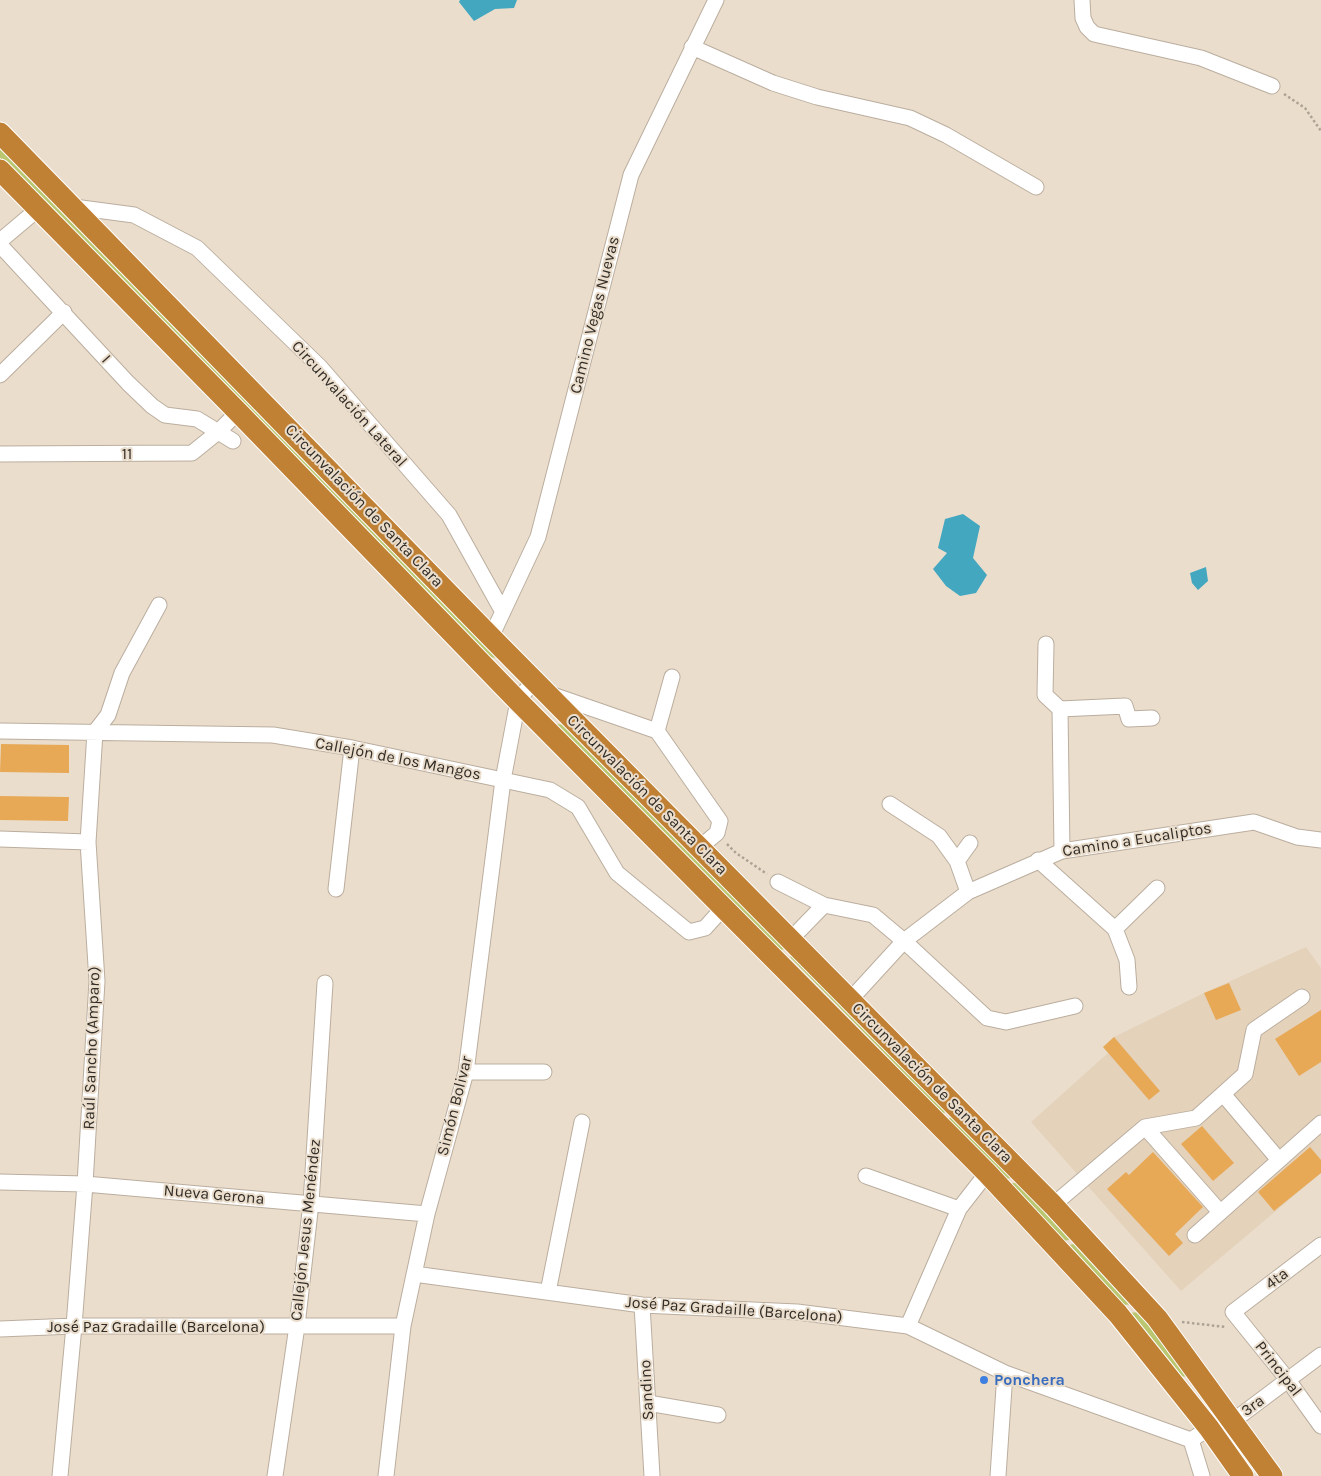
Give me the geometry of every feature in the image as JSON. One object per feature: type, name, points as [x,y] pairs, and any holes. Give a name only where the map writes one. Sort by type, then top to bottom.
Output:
[{"type":"highway","name":"Circunvalación de Santa Clara","points":[[0,132],[540,687],[1053,1204],[1157,1318],[1272,1476]]},
{"type":"highway","name":"Circunvalación de Santa Clara","points":[[0,170],[518,701],[987,1174],[1118,1314],[1209,1428],[1243,1476]]},
{"type":"street","name":"Camino Vegas Nuevas","points":[[491,637],[538,536],[631,175],[716,0]]},
{"type":"street","points":[[1082,0],[1083,18],[1087,27],[1094,34],[1201,58],[1272,86]]},
{"type":"street","points":[[692,47],[773,83],[817,97],[910,118],[946,135],[1036,187]]},
{"type":"street","points":[[0,243],[38,208]]},
{"type":"street","name":"Circunvalación Lateral","points":[[74,208],[134,215],[196,248],[320,367],[449,515],[502,612]]},
{"type":"street","name":"I","points":[[0,243],[128,383],[152,406],[165,414],[197,419],[233,441]]},
{"type":"street","points":[[0,375],[64,312]]},
{"type":"street","name":"11","points":[[0,454],[192,453],[218,432],[238,412]]},
{"type":"street","points":[[95,732],[108,715],[122,673],[159,605]]},
{"type":"street","points":[[1046,644],[1045,695],[1060,709],[1125,706],[1129,719],[1152,718]]},
{"type":"street","points":[[657,730],[672,677]]},
{"type":"street","points":[[540,687],[657,730],[720,821],[717,833],[699,848]]},
{"type":"street","name":"Simón Bolivar","points":[[386,1476],[403,1326],[427,1214],[466,1072],[503,780],[518,701],[540,687]]},
{"type":"street","points":[[1060,709],[1062,850]]},
{"type":"street","name":"Callejón de los Mangos","points":[[0,731],[273,735],[352,748],[550,790],[578,807],[617,873],[689,932],[705,928],[723,908]]},
{"type":"street","name":"Raúl Sancho (Amparo)","points":[[60,1476],[85,1184],[97,981],[88,842],[95,732]]},
{"type":"street","points":[[336,889],[352,748]]},
{"type":"street","points":[[890,804],[939,836],[957,861],[968,892]]},
{"type":"street","name":"Camino a Eucaliptos","points":[[850,1000],[904,941],[968,892],[1062,850],[1254,822],[1297,837],[1321,840]]},
{"type":"street","points":[[0,839],[88,842]]},
{"type":"street","points":[[957,861],[970,843]]},
{"type":"street","points":[[1038,860],[1115,929],[1127,960],[1129,987]]},
{"type":"street","points":[[778,882],[824,905],[873,915],[987,1018],[1006,1022],[1075,1006]]},
{"type":"street","points":[[1115,929],[1157,888]]},
{"type":"street","points":[[790,940],[824,905]]},
{"type":"street","name":"Callejón Jesus Menéndez","points":[[275,1476],[297,1326],[311,1203],[325,983]]},
{"type":"street","points":[[1053,1204],[1145,1127],[1196,1118],[1245,1074],[1254,1030],[1302,997]]},
{"type":"street","points":[[466,1072],[544,1072]]},
{"type":"street","points":[[1223,1094],[1280,1160]]},
{"type":"street","points":[[548,1292],[582,1122]]},
{"type":"street","points":[[1195,1235],[1321,1123]]},
{"type":"street","points":[[1145,1127],[1220,1212]]},
{"type":"street","points":[[908,1326],[959,1209],[987,1174]]},
{"type":"street","points":[[866,1176],[959,1209]]},
{"type":"street","name":"Nueva Gerona","points":[[0,1182],[85,1184],[427,1214]]},
{"type":"street","name":"4ta","points":[[1233,1312],[1321,1245]]},
{"type":"street","name":"José Paz Gradaille (Barcelona)","points":[[414,1274],[642,1305],[797,1312],[908,1326],[1005,1373],[1191,1440]]},
{"type":"street","name":"Sandino","points":[[642,1305],[652,1476]]},
{"type":"street","name":"Principal","points":[[1233,1312],[1288,1380],[1321,1426]]},
{"type":"street","name":"José Paz Gradaille (Barcelona)","points":[[0,1328],[74,1326],[403,1326]]},
{"type":"street","name":"3ra","points":[[1233,1421],[1321,1355]]},
{"type":"street","points":[[998,1476],[1005,1373]]},
{"type":"street","points":[[648,1402],[718,1415]]},
{"type":"street","points":[[1202,1476],[1191,1440],[1209,1428]]},
{"type":"path","points":[[1272,86],[1305,108],[1321,131]]},
{"type":"path","points":[[717,833],[736,853],[778,882]]},
{"type":"path","points":[[1157,1318],[1247,1330]]},
{"type":"shaded area","points":[[1306,947],[1321,968],[1321,1173],[1181,1291],[1031,1122],[1108,1053],[1103,1047],[1114,1037],[1204,993]]},
{"type":"green space","points":[[0,147],[500,659],[486,656],[0,158]]},
{"type":"green space","points":[[556,724],[570,725],[787,948],[781,950]]},
{"type":"green space","points":[[794,954],[950,1111],[943,1113],[790,957]]},
{"type":"green space","points":[[954,1115],[1012,1178],[1003,1179],[947,1120]]},
{"type":"green space","points":[[1019,1182],[1074,1239],[1063,1241],[1009,1184]]},
{"type":"green space","points":[[1079,1242],[1133,1304],[1124,1305],[1070,1245]]},
{"type":"green space","points":[[1139,1312],[1192,1376],[1177,1377],[1129,1313]]},
{"type":"water","points":[[460,0],[517,0],[514,8],[495,9],[474,21],[459,2]]},
{"type":"water","points":[[963,514],[980,526],[973,558],[987,575],[976,593],[960,596],[946,586],[933,569],[947,553],[938,548],[945,519]]},
{"type":"water","points":[[1206,567],[1208,581],[1198,590],[1192,583],[1190,573]]},
{"type":"building","points":[[1,744],[69,745],[69,773],[0,772]]},
{"type":"building","points":[[0,796],[69,797],[68,821],[0,820]]},
{"type":"building","points":[[1229,983],[1241,1010],[1216,1020],[1204,993]]},
{"type":"building","points":[[1321,1010],[1321,1062],[1299,1076],[1275,1039]]},
{"type":"building","points":[[1114,1037],[1160,1091],[1149,1100],[1103,1047]]},
{"type":"building","points":[[1202,1126],[1234,1163],[1213,1181],[1181,1144]]},
{"type":"building","points":[[1310,1147],[1321,1160],[1321,1173],[1274,1211],[1258,1192]]},
{"type":"building","points":[[1153,1152],[1203,1207],[1175,1234],[1183,1243],[1169,1256],[1107,1189],[1126,1172],[1129,1175]]},
{"type":"place","name":"Ponchera","points":[[984,1380]]}]
